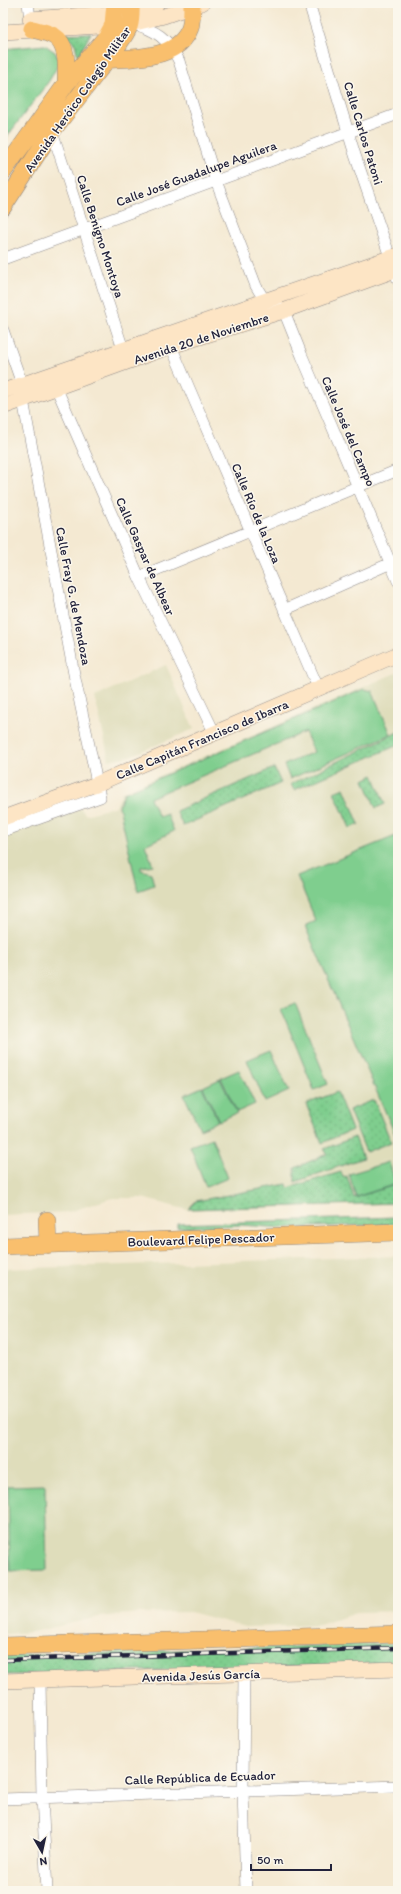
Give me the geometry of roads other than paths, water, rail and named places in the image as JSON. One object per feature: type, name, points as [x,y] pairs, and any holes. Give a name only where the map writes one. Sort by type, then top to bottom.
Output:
[{"type":"main road","points":[[3,32],[31,24],[131,12],[157,3]]},
{"type":"main road","points":[[131,12],[164,16],[197,5]]},
{"type":"main road","points":[[107,60],[151,55],[173,48],[187,34],[197,5]]},
{"type":"main road","name":"Avenida Heróico Colegio Militar","points":[[3,207],[52,131],[107,60],[131,12]]},
{"type":"main road","name":"Avenida Heróico Colegio Militar","points":[[3,172],[66,84],[106,36],[114,14]]},
{"type":"main road","points":[[3,22],[31,24],[54,36],[59,41],[66,59],[66,84]]},
{"type":"main road","name":"Avenida 20 de Noviembre","points":[[3,391],[293,292],[395,267]]},
{"type":"main road","name":"Avenida 20 de Noviembre","points":[[3,407],[171,346],[283,311],[395,267]]},
{"type":"main road","name":"Calle Capitán Francisco de Ibarra","points":[[3,818],[100,790],[215,734],[319,690],[398,654]]},
{"type":"main road","points":[[47,1220],[48,1245]]},
{"type":"main road","name":"Boulevard Felipe Pescador","points":[[3,1246],[398,1232]]},
{"type":"main road","points":[[3,1646],[398,1634]]},
{"type":"main road","name":"Avenida Jesús García","points":[[3,1681],[398,1669]]},
{"type":"street","points":[[28,3],[31,24]]},
{"type":"street","name":"Calle Carlos Patoni","points":[[309,3],[348,133],[395,267]]},
{"type":"street","points":[[131,12],[160,34],[173,48],[184,73],[216,181],[256,286],[265,301],[283,311]]},
{"type":"street","name":"Calle José Guadalupe Aguilera","points":[[3,259],[398,114]]},
{"type":"street","name":"Calle Benigno Montoya","points":[[52,131],[123,349]]},
{"type":"street","name":"Calle José del Campo","points":[[283,311],[289,321],[357,488],[394,562],[398,581]]},
{"type":"street","points":[[3,330],[22,384]]},
{"type":"street","name":"Calle Río de la Loza","points":[[171,346],[319,690]]},
{"type":"street","name":"Calle Gaspar de Albear","points":[[56,387],[139,577],[215,734]]},
{"type":"street","name":"Calle Fray G. de Mendoza","points":[[22,400],[74,674],[100,790]]},
{"type":"street","points":[[139,577],[398,470]]},
{"type":"street","points":[[284,610],[394,562]]},
{"type":"street","points":[[3,831],[100,790]]},
{"type":"street","points":[[244,1674],[243,1790],[246,1891]]},
{"type":"street","points":[[40,1680],[42,1797],[47,1891]]},
{"type":"street","name":"Calle República de Ecuador","points":[[3,1798],[398,1786]]},
{"type":"railway","points":[[3,1660],[398,1648]]}]
